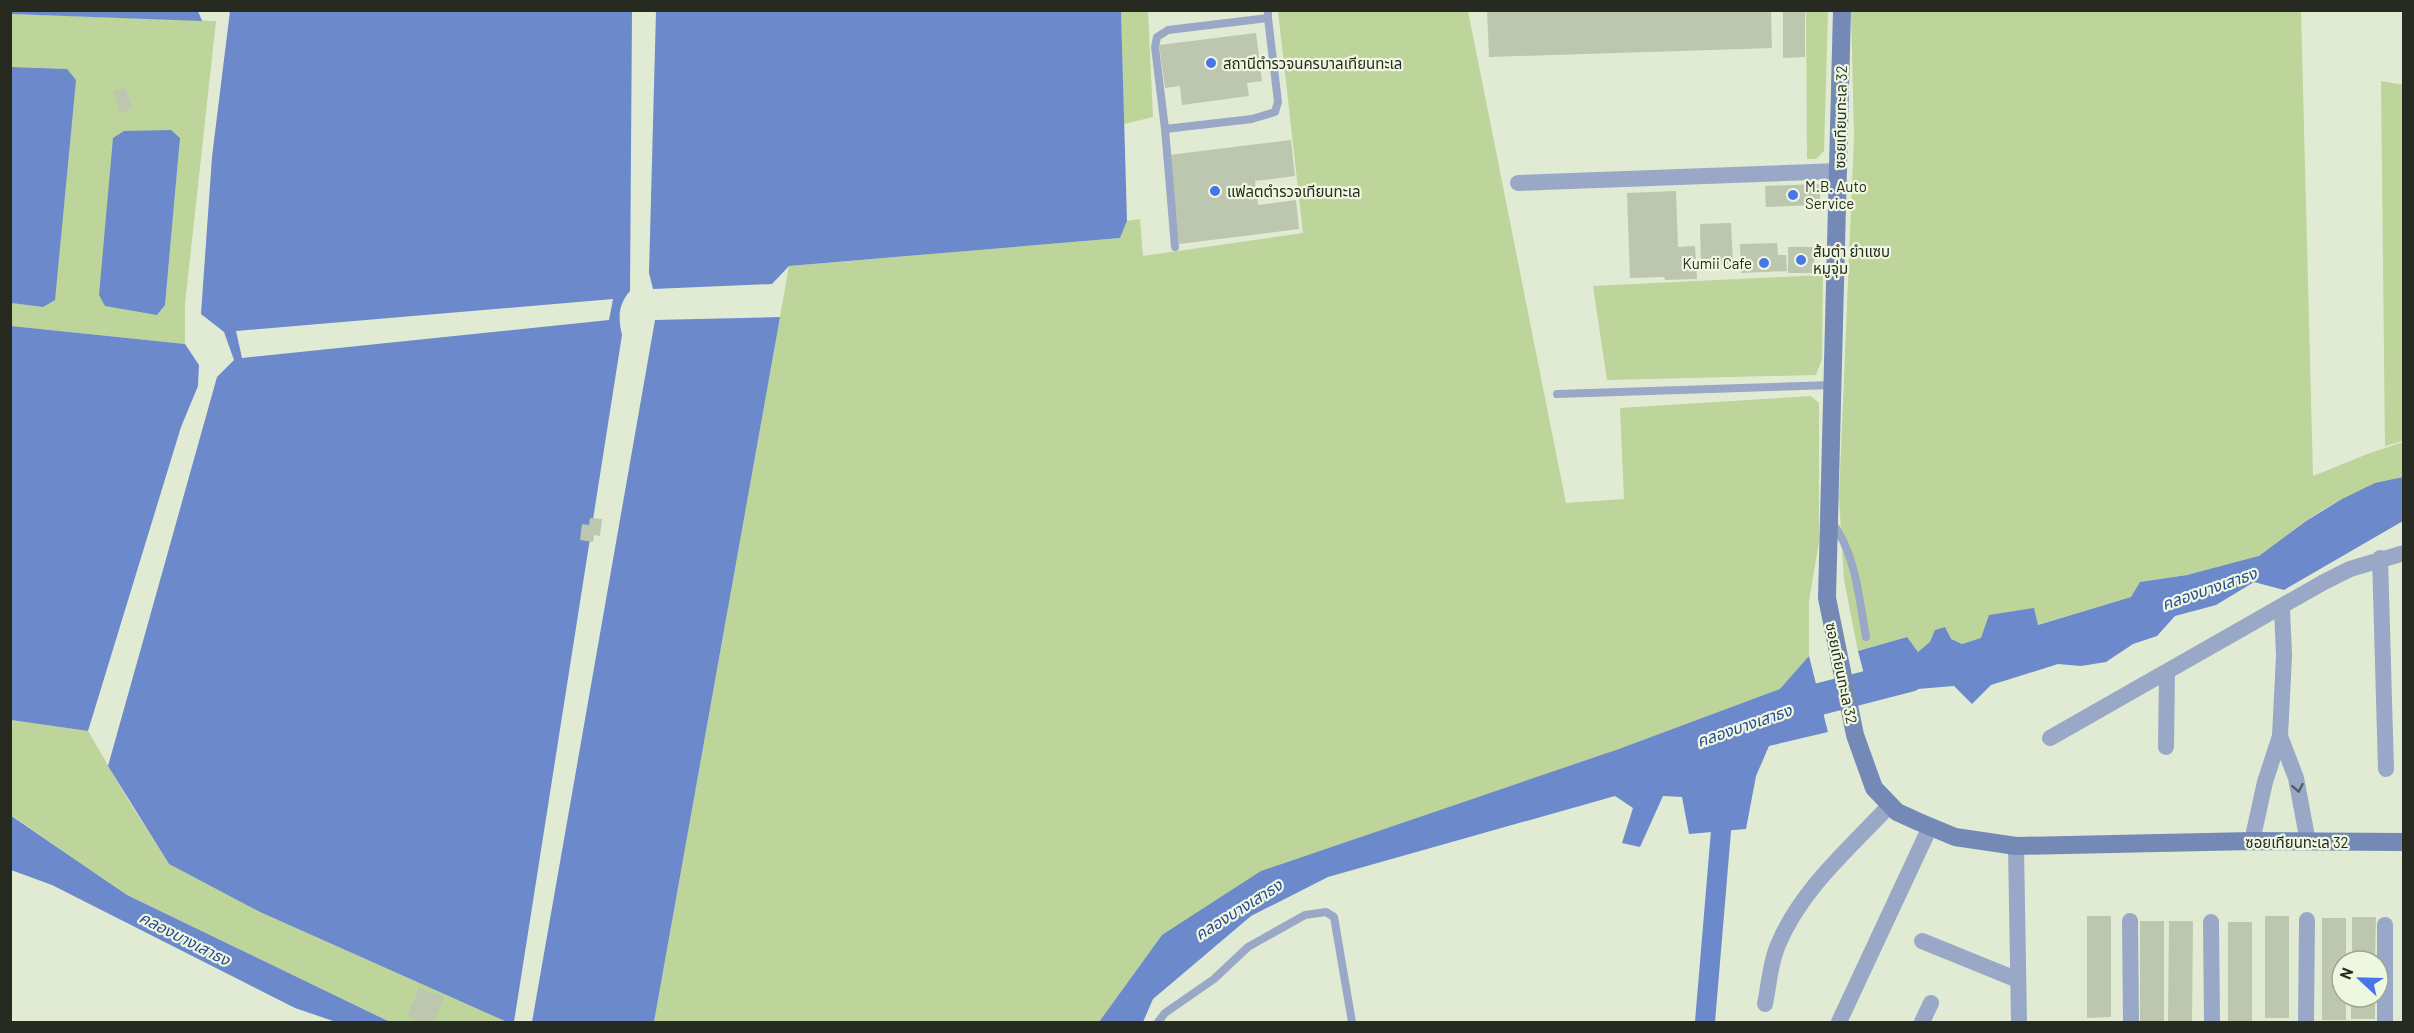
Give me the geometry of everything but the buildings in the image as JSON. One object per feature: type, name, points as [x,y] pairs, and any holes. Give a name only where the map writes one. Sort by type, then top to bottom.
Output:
[{"type":"street","name":"ซอยเทียนทะเล 32","points":[[1842,10],[1827,598],[1855,735],[1874,788],[1897,812],[1955,837],[2016,846],[2252,841],[2403,842]]},
{"type":"street","points":[[1518,183],[1839,171]]},
{"type":"street","points":[[2050,738],[2242,627],[2282,608],[2350,569],[2380,558],[2403,553]]},
{"type":"street","points":[[2380,558],[2386,770]]},
{"type":"street","points":[[2252,841],[2265,782],[2280,736],[2284,656],[2282,608]]},
{"type":"street","points":[[2166,747],[2167,672]]},
{"type":"street","points":[[2280,736],[2296,778],[2308,842]]},
{"type":"street","points":[[1765,1004],[1777,947],[1791,919],[1820,878],[1890,805]]},
{"type":"street","points":[[1839,1023],[1930,826]]},
{"type":"street","points":[[2016,846],[2019,1023]]},
{"type":"street","points":[[2306,1023],[2307,920]]},
{"type":"street","points":[[2130,921],[2131,1023]]},
{"type":"street","points":[[2211,922],[2212,1023]]},
{"type":"street","points":[[2385,924],[2385,1023]]},
{"type":"street","points":[[1922,941],[2018,980]]},
{"type":"street","points":[[1922,1023],[1930,1003]]},
{"type":"lane","points":[[1165,129],[1252,119],[1275,112],[1278,102],[1268,14],[1168,30],[1157,37],[1155,46],[1175,247]]},
{"type":"lane","points":[[1557,394],[1831,385]]},
{"type":"lane","points":[[1828,518],[1841,533],[1848,552],[1866,637]]},
{"type":"lane","points":[[1158,1023],[1165,1013],[1214,979],[1248,947],[1305,915],[1326,912],[1334,917],[1352,1023]]},
{"type":"green space","points":[[1121,11],[1148,11],[1153,117],[1124,124]]},
{"type":"green space","points":[[1278,11],[1468,11],[1566,503],[1624,499],[1620,408],[1811,396],[1819,403],[1819,542],[1809,601],[1809,656],[1781,689],[1616,750],[1162,935],[1099,1022],[654,1022],[789,266],[1120,238],[1127,221],[1140,219],[1143,256],[1303,233]]},
{"type":"green space","points":[[1806,11],[1828,11],[1824,151],[1816,159],[1807,159]]},
{"type":"green space","points":[[1851,11],[2301,11],[2313,476],[2403,442],[2403,477],[2377,484],[2340,500],[2304,522],[2263,554],[2243,562],[2141,582],[2131,597],[1962,644],[1944,640],[1928,645],[1918,652],[1906,637],[1858,651],[1844,580],[1839,497],[1854,137]]},
{"type":"green space","points":[[11,14],[216,21],[185,304],[185,344],[11,326],[11,303],[43,307],[67,69],[11,67]],"holes":[[[180,138],[165,305],[157,315]]]},
{"type":"green space","points":[[2381,81],[2404,85],[2403,441],[2385,446]]},
{"type":"green space","points":[[1823,275],[1822,359],[1816,375],[1607,380],[1593,286]]},
{"type":"green space","points":[[11,720],[88,731],[169,864],[260,912],[507,1022],[390,1022],[127,895],[11,815]]},
{"type":"water","points":[[11,10],[198,11],[202,21],[11,14]]},
{"type":"water","points":[[230,11],[632,11],[630,291],[623,301],[620,312],[622,335],[514,1022],[507,1022],[260,912],[169,864],[108,766],[217,377],[234,360],[224,332],[201,314],[212,157]],"holes":[[[613,299],[609,320],[242,358],[236,331]]]},
{"type":"water","points":[[656,11],[1121,11],[1127,221],[1120,238],[789,266],[772,284],[653,289],[649,273]]},
{"type":"water","points":[[11,67],[67,69],[76,80],[55,300],[43,307],[11,303]]},
{"type":"water","points":[[171,130],[180,138],[165,305],[157,315],[105,306],[99,295],[113,138],[124,131]]},
{"type":"water","points":[[780,317],[654,1022],[532,1022],[655,320]]},
{"type":"water","points":[[11,326],[185,344],[199,365],[198,386],[181,427],[88,731],[11,720]]},
{"type":"water","points":[[2403,477],[2403,521],[2284,590],[2254,582],[2216,605],[2175,616],[2157,636],[2133,644],[2106,662],[2081,666],[2058,664],[1991,685],[1972,704],[1954,686],[1869,693],[1858,651],[1907,637],[1918,652],[1930,642],[1935,630],[1945,627],[1951,639],[1962,644],[1981,638],[1989,615],[2034,608],[2038,625],[2131,597],[2140,582],[2187,575],[2259,556],[2306,521],[2342,499],[2375,483]]},
{"type":"water","points":[[1809,656],[1828,732],[1769,746],[1756,776],[1746,829],[1689,834],[1682,797],[1663,796],[1640,847],[1622,843],[1633,808],[1615,796],[1328,877],[1251,916],[1153,999],[1143,1022],[1099,1022],[1162,935],[1261,871],[1616,750],[1780,689]]},
{"type":"water","points":[[10,815],[127,895],[390,1022],[336,1022],[295,1008],[52,885],[11,870]]},
{"type":"pier","points":[[1809,653],[1812,655],[1831,731],[1829,735]]},
{"type":"waterway","name":"คลองบางเสาธง","points":[[1778,713],[1816,700],[1909,676]]},
{"type":"waterway","points":[[1705,1022],[1723,807]]},
{"type":"place","name":"สถานีตำรวจนครบาลเทียนทะเล","points":[[1211,63]]},
{"type":"place","name":"แฟลตตำรวจเทียนทะเล","points":[[1215,191]]},
{"type":"place","name":"M.B. Auto Service","points":[[1793,195]]},
{"type":"place","name":"ส้มตำ ยำแซบ หมูจุ่ม","points":[[1801,260]]},
{"type":"place","name":"Kumii Cafe","points":[[1764,263]]}]
